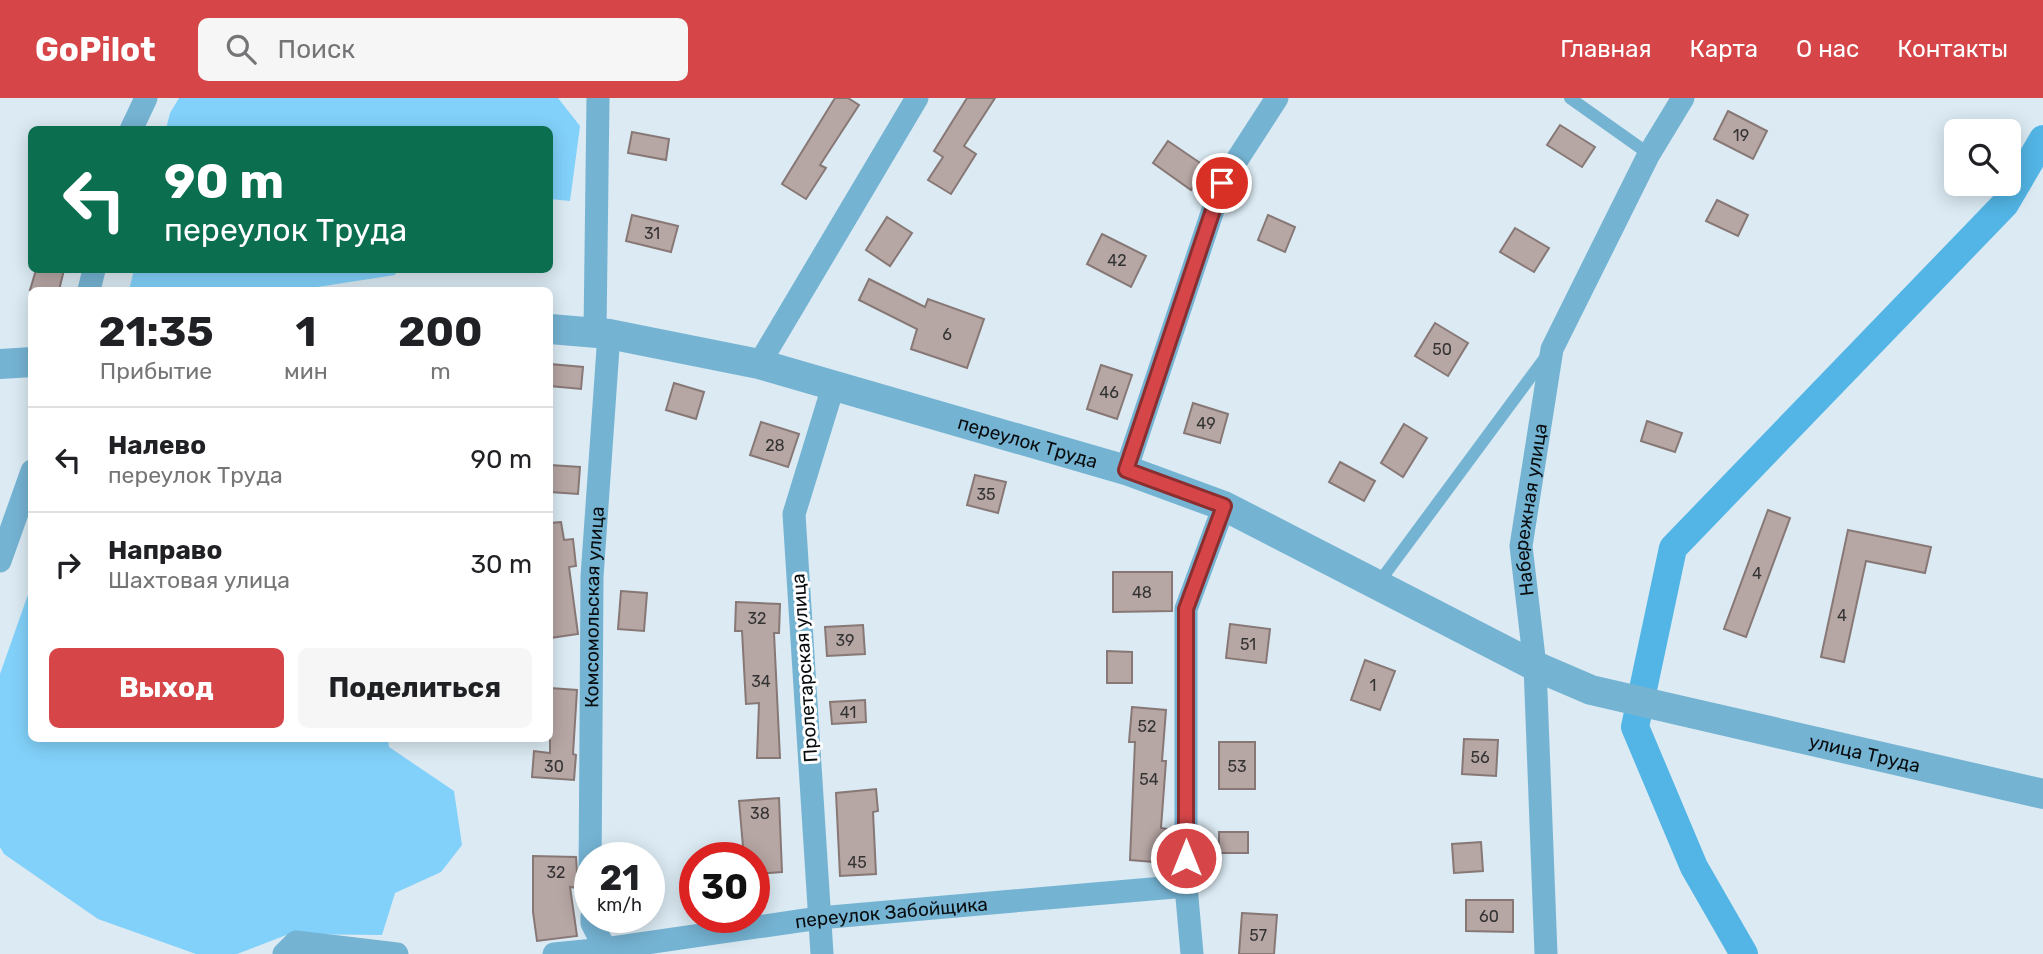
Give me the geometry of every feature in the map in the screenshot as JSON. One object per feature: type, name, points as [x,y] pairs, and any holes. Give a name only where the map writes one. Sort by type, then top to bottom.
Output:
[{"type":"street","points":[[133,126],[146,98]]},
{"type":"street","name":"Комсомольская улица","points":[[590,842],[592,577],[602,333],[598,98]]},
{"type":"street","points":[[759,364],[917,98]]},
{"type":"street","points":[[1126,470],[1222,183],[1277,98]]},
{"type":"street","name":"Набережная улица","points":[[1546,954],[1535,666],[1521,546],[1552,349],[1649,154],[1682,98]]},
{"type":"street","name":"переулок Труда","points":[[553,329],[602,333],[759,364],[1126,470],[1224,506],[1535,666],[1591,690]]},
{"type":"street","points":[[0,364],[28,362]]},
{"type":"street","name":"Пролетарская улица","points":[[822,954],[794,514],[833,387]]},
{"type":"street","points":[[0,561],[28,482]]},
{"type":"street","points":[[1192,954],[1186,886],[1186,609],[1224,506]]},
{"type":"street","name":"улица Труда","points":[[1591,690],[2043,794]]},
{"type":"street","name":"переулок Забойщика","points":[[554,954],[605,952],[820,918],[1186,886]]},
{"type":"street","points":[[596,933],[605,952]]},
{"type":"street","points":[[284,954],[296,942],[397,954]]},
{"type":"lane","points":[[1570,98],[1649,154]]},
{"type":"lane","points":[[1377,585],[1552,349]]},
{"type":"shaded area","points":[[179,98],[558,98],[580,126],[570,201],[553,199],[553,126],[167,126],[170,113]]},
{"type":"shaded area","points":[[133,273],[396,273],[317,287],[130,287]]},
{"type":"shaded area","points":[[28,595],[28,742],[388,742],[389,747],[454,791],[462,845],[441,872],[395,893],[382,935],[289,934],[237,954],[196,954],[98,919],[4,854],[0,847],[0,674]]},
{"type":"building","points":[[835,98],[848,98],[859,105],[820,165],[826,168],[806,199],[782,184]]},
{"type":"building","points":[[967,98],[995,98],[964,146],[976,154],[951,194],[928,180],[943,157],[934,151]]},
{"type":"building","points":[[1728,111],[1767,131],[1753,159],[1714,139]]},
{"type":"building","points":[[1560,125],[1595,147],[1582,167],[1547,145]]},
{"type":"building","points":[[632,132],[669,139],[666,160],[628,153]]},
{"type":"building","points":[[1168,141],[1206,167],[1191,190],[1153,163]]},
{"type":"building","points":[[1717,200],[1748,215],[1738,236],[1706,221]]},
{"type":"building","points":[[632,215],[678,226],[671,252],[626,241]]},
{"type":"building","points":[[1268,215],[1295,227],[1285,252],[1258,240]]},
{"type":"building","points":[[887,217],[912,233],[890,266],[866,250]]},
{"type":"building","points":[[1515,228],[1549,248],[1534,272],[1500,252]]},
{"type":"building","points":[[1102,234],[1146,256],[1131,287],[1087,264]]},
{"type":"building","points":[[35,273],[63,273],[60,287],[31,287]]},
{"type":"building","points":[[869,279],[925,307],[928,299],[984,319],[967,368],[911,349],[917,329],[859,300]]},
{"type":"building","points":[[1435,323],[1468,343],[1448,376],[1415,356]]},
{"type":"building","points":[[553,364],[583,367],[581,389],[553,386]]},
{"type":"building","points":[[1101,365],[1132,375],[1117,419],[1087,409]]},
{"type":"building","points":[[674,383],[704,392],[696,419],[666,410]]},
{"type":"building","points":[[1193,403],[1228,414],[1220,443],[1184,433]]},
{"type":"building","points":[[1647,421],[1682,433],[1675,452],[1641,441]]},
{"type":"building","points":[[761,422],[799,434],[788,467],[750,455]]},
{"type":"building","points":[[1404,424],[1427,438],[1403,477],[1381,463]]},
{"type":"building","points":[[1340,462],[1375,481],[1364,501],[1329,482]]},
{"type":"building","points":[[553,465],[580,467],[578,494],[553,492]]},
{"type":"building","points":[[975,475],[1006,482],[998,513],[967,505]]},
{"type":"building","points":[[1768,510],[1790,518],[1746,637],[1724,629]]},
{"type":"building","points":[[561,522],[564,540],[573,539],[576,566],[569,567],[578,634],[553,638],[553,523]]},
{"type":"building","points":[[1848,530],[1931,547],[1925,573],[1866,561],[1844,662],[1821,657]]},
{"type":"building","points":[[1113,572],[1172,572],[1172,611],[1113,612]]},
{"type":"building","points":[[621,591],[647,593],[644,631],[618,629]]},
{"type":"building","points":[[736,602],[780,604],[779,633],[774,633],[780,758],[757,758],[759,703],[746,704],[742,631],[735,631]]},
{"type":"building","points":[[1230,624],[1270,629],[1266,663],[1226,658]]},
{"type":"building","points":[[863,625],[865,654],[827,656],[825,627]]},
{"type":"building","points":[[1107,651],[1132,652],[1132,683],[1107,683]]},
{"type":"building","points":[[1365,660],[1395,671],[1380,710],[1351,700]]},
{"type":"building","points":[[553,688],[577,690],[574,780],[532,777],[534,751],[550,753],[550,742],[553,742]]},
{"type":"building","points":[[865,700],[866,722],[832,724],[830,702]]},
{"type":"building","points":[[1132,707],[1166,710],[1162,761],[1166,761],[1161,828],[1168,829],[1166,863],[1130,860],[1135,742],[1129,742]]},
{"type":"building","points":[[1464,739],[1498,740],[1496,776],[1462,774]]},
{"type":"building","points":[[1219,742],[1255,742],[1255,789],[1219,789]]},
{"type":"building","points":[[876,789],[878,811],[873,812],[876,874],[840,876],[836,793]]},
{"type":"building","points":[[779,798],[782,872],[770,873],[770,842],[743,842],[739,801]]},
{"type":"building","points":[[1219,832],[1248,832],[1248,853],[1219,853]]},
{"type":"building","points":[[1481,842],[1483,871],[1454,873],[1452,844]]},
{"type":"building","points":[[533,856],[574,857],[574,888],[570,887],[574,933],[577,936],[537,941],[533,912]]},
{"type":"building","points":[[1466,900],[1513,900],[1513,932],[1466,931]]},
{"type":"building","points":[[1242,913],[1277,915],[1274,954],[1239,954]]},
{"type":"waterway","points":[[1744,954],[1694,867],[1635,727],[1673,548],[2005,204],[2043,139]]},
{"type":"route","points":[[1186,858],[1186,609],[1224,506],[1126,470],[1222,183]]}]
